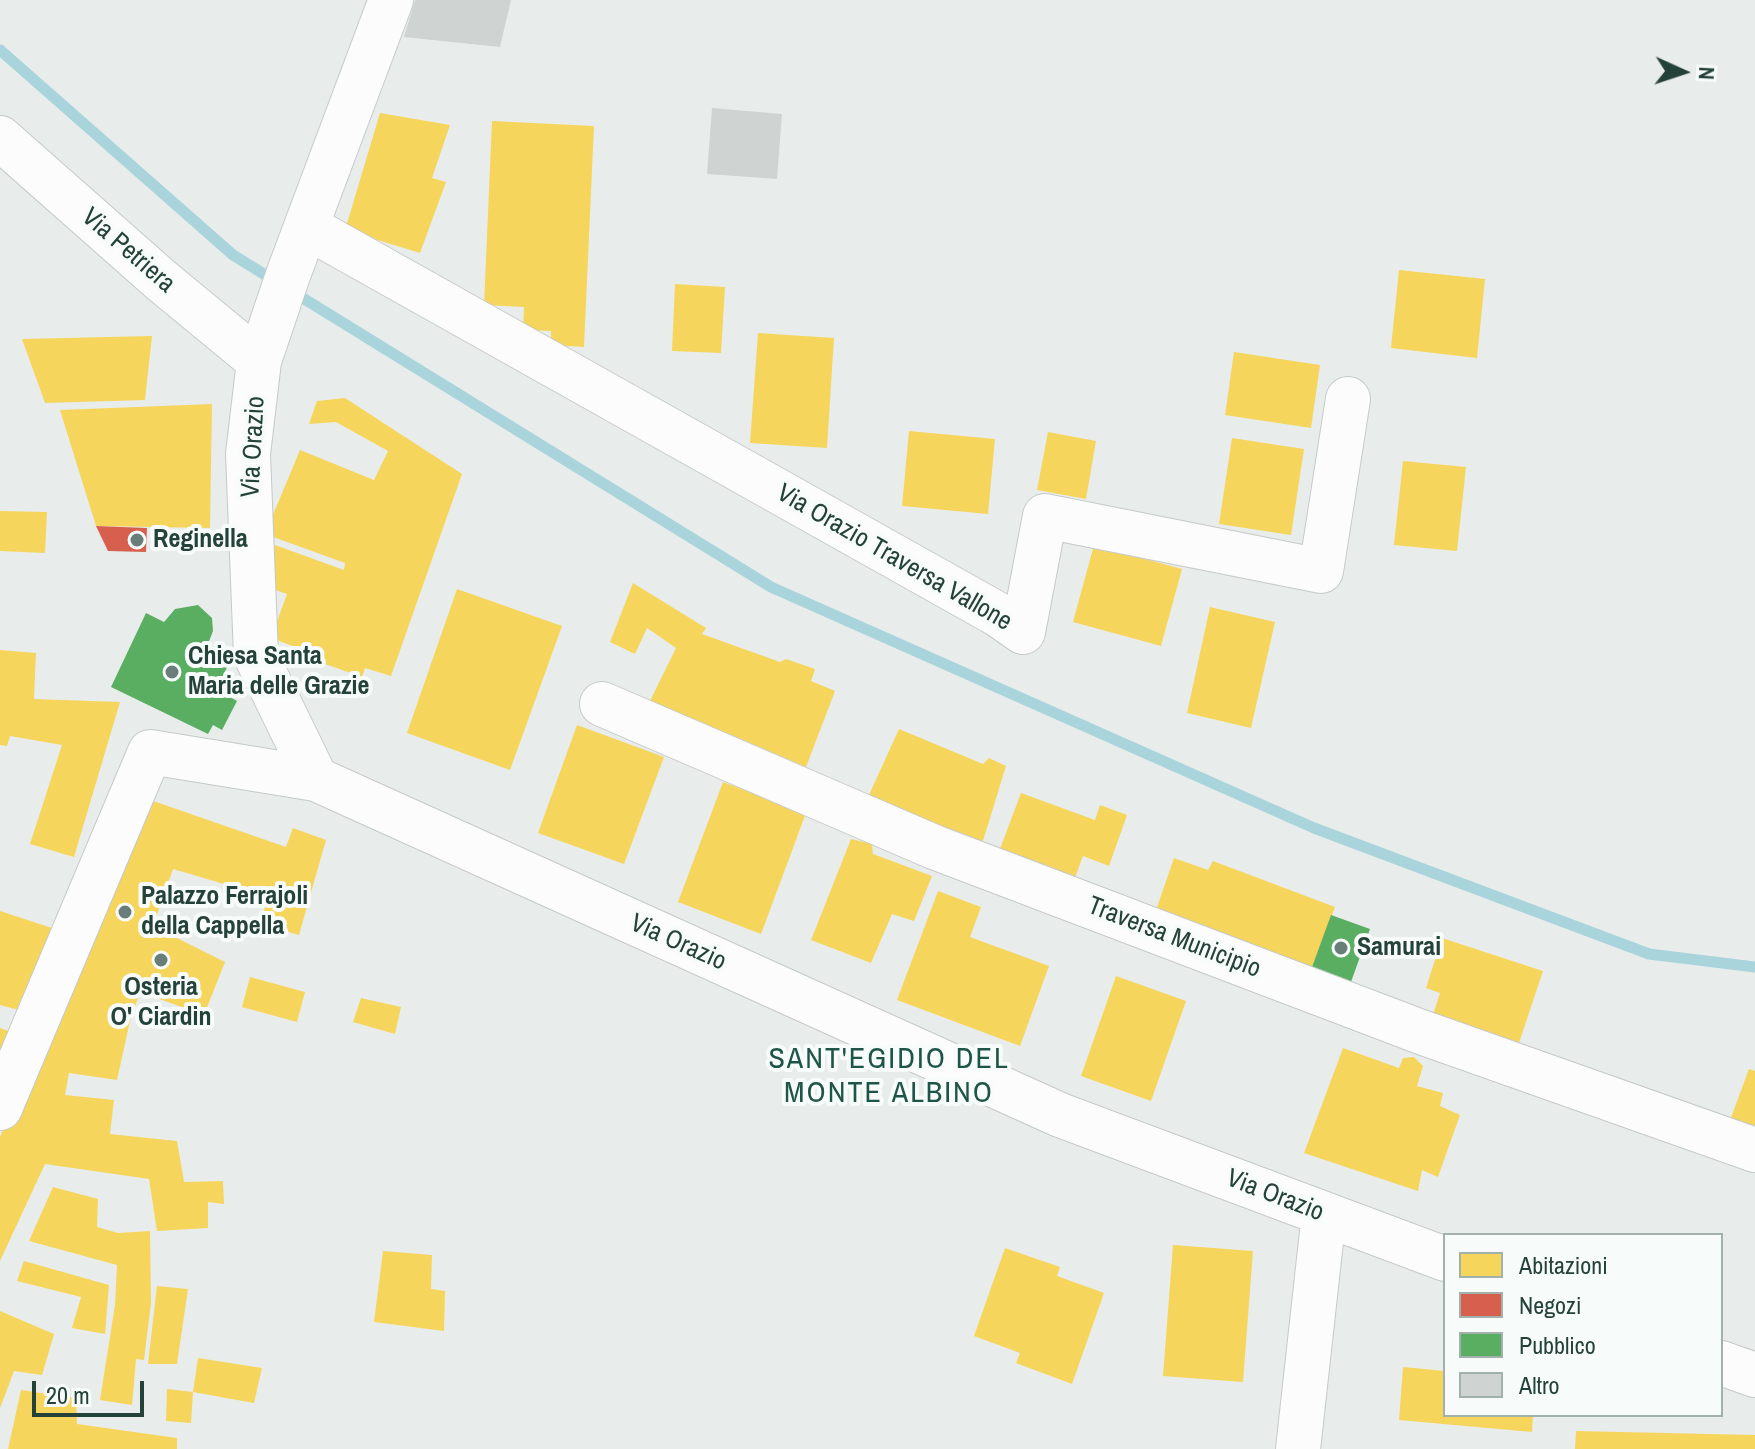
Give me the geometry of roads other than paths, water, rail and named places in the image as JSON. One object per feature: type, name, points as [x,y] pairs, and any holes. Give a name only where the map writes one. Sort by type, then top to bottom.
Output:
[{"type":"street","points":[[307,227],[391,0]]},
{"type":"street","name":"Via Petriera","points":[[0,138],[162,281],[259,361]]},
{"type":"street","name":"Via Orazio","points":[[307,227],[259,361],[248,454],[256,656],[316,779],[1060,1115],[1443,1258]]},
{"type":"street","name":"Via Orazio Traversa Vallone","points":[[307,227],[1023,632],[1045,516],[1321,571],[1348,399]]},
{"type":"street","name":"Traversa Municipio","points":[[602,704],[934,847],[1421,1032],[1755,1150]]},
{"type":"street","points":[[0,1108],[150,752],[316,779]]},
{"type":"street","points":[[1298,1449],[1324,1214]]},
{"type":"street","points":[[1723,1364],[1755,1375]]},
{"type":"waterway","points":[[0,50],[233,255],[275,281]]},
{"type":"waterway","points":[[293,292],[771,587],[1314,828],[1649,954],[1755,967]]},
{"type":"place","name":"Reginella","points":[[137,540]]},
{"type":"place","name":"Chiesa Santa Maria delle Grazie","points":[[172,672]]},
{"type":"place","name":"Palazzo Ferrajoli della Cappella","points":[[125,912]]},
{"type":"place","name":"Samurai","points":[[1341,948]]},
{"type":"place","name":"Osteria O' Ciardin","points":[[161,960]]},
{"type":"district","name":"SANT'EGIDIO DEL MONTE ALBINO","points":[[889,1077]]}]
